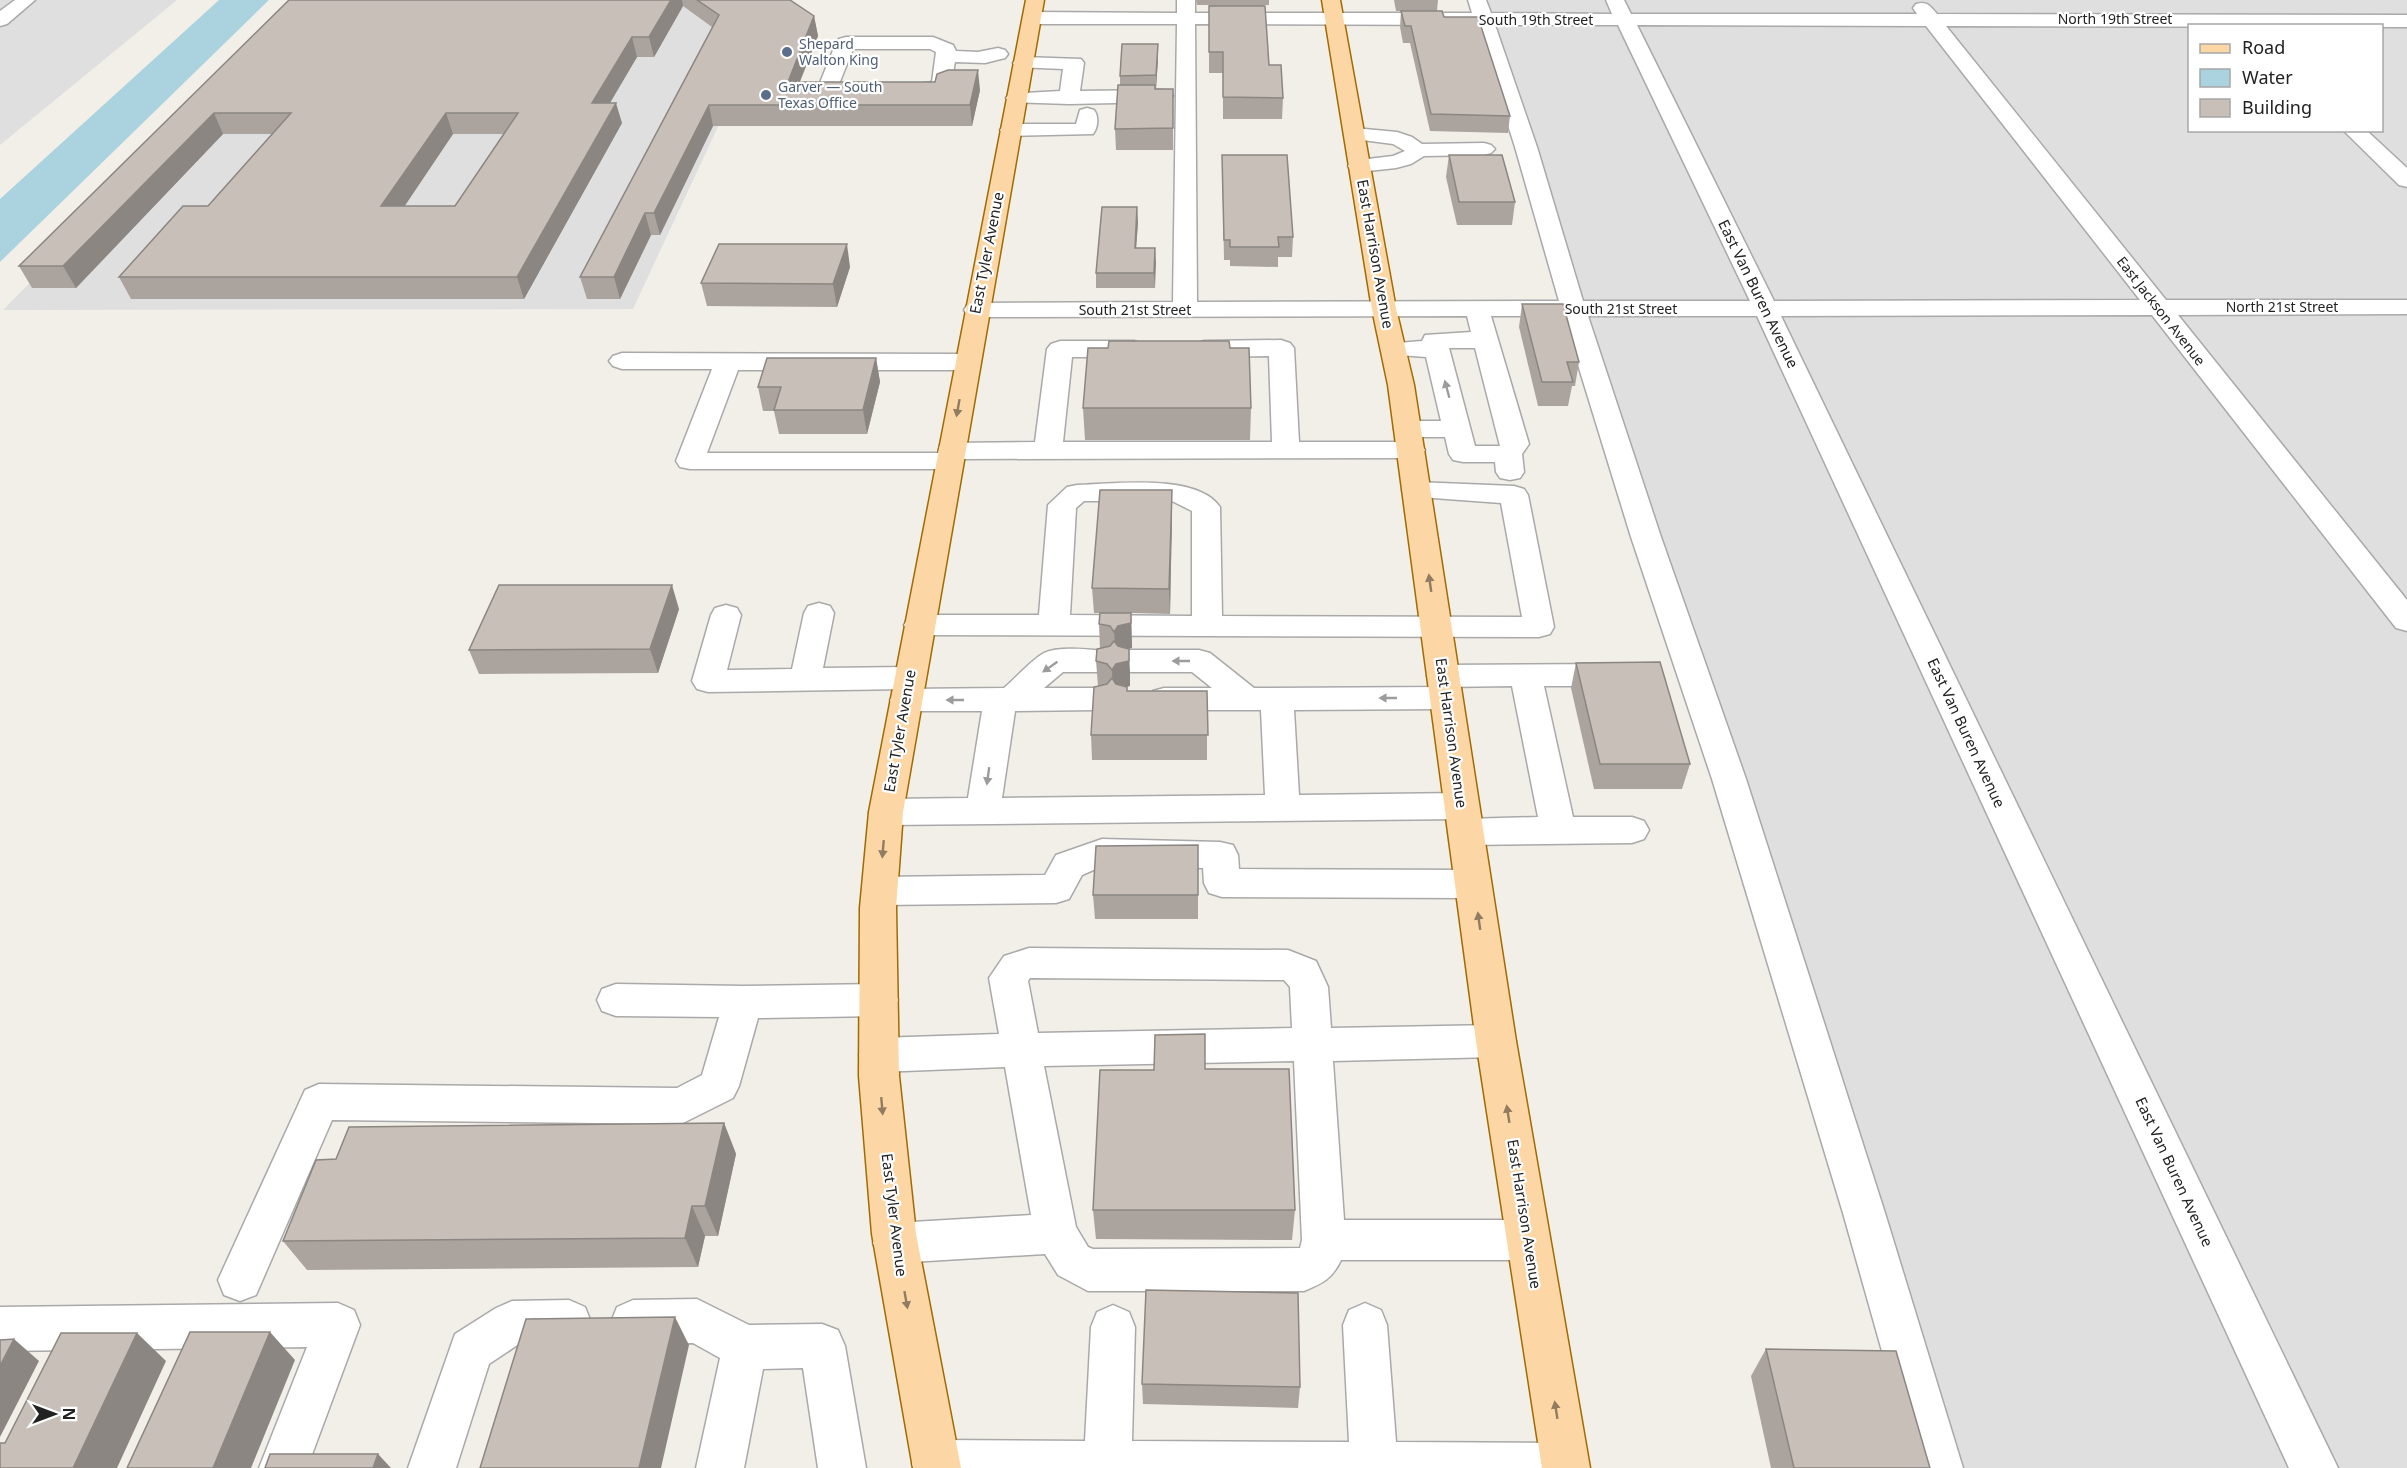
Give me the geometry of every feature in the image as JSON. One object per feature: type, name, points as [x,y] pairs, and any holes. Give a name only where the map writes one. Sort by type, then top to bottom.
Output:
[{"type":"main road","name":"East Tyler Avenue","points":[[937,1466],[895,1243],[879,1055],[880,891],[886,812],[907,689],[1016,98],[1015,57],[1034,9]]},
{"type":"main road","name":"East Harrison Avenue","points":[[1332,10],[1409,440],[1496,1041],[1566,1468]]},
{"type":"street","points":[[0,20],[26,0]]},
{"type":"street","name":"East Jackson Avenue","points":[[1916,0],[2407,621]]},
{"type":"street","points":[[2208,0],[2234,23]]},
{"type":"street","points":[[2353,0],[2407,41]]},
{"type":"street","points":[[1185,309],[1185,92],[1194,6],[1235,13]]},
{"type":"street","name":"South 19th Street","points":[[1034,9],[1194,6],[1235,13],[1280,9],[1620,10],[1931,20]]},
{"type":"street","points":[[1480,10],[1526,147],[1573,309],[1646,537],[1729,779],[1864,1213],[1939,1468]]},
{"type":"street","name":"East Van Buren Avenue","points":[[1620,10],[1766,309],[2314,1468]]},
{"type":"street","name":"North 19th Street","points":[[1931,20],[2234,23],[2377,19],[2407,21]]},
{"type":"street","points":[[846,43],[933,43],[946,49],[950,58],[941,85],[927,90],[827,90],[846,43]]},
{"type":"street","points":[[921,63],[950,58],[1015,57],[1074,63],[1069,98]]},
{"type":"street","points":[[837,63],[861,63]]},
{"type":"street","points":[[1016,98],[1155,98],[1185,92]]},
{"type":"street","points":[[1010,130],[1086,131]]},
{"type":"street","points":[[2355,132],[2407,180]]},
{"type":"street","points":[[1354,134],[1408,142],[1416,150],[1484,149]]},
{"type":"street","points":[[1359,166],[1396,162],[1410,158],[1416,150]]},
{"type":"street","name":"South 21st Street","points":[[976,310],[2157,307]]},
{"type":"street","name":"North 21st Street","points":[[2157,307],[2407,307]]},
{"type":"street","points":[[919,625],[1539,627],[1508,454],[1515,444],[1477,309]]},
{"type":"street","points":[[1129,310],[1163,352]]},
{"type":"street","points":[[1485,340],[1434,340],[1463,454],[1508,454]]},
{"type":"street","points":[[1048,450],[1060,349],[1163,352],[1281,348],[1286,449]]},
{"type":"street","points":[[1394,349],[1437,350]]},
{"type":"street","points":[[622,361],[967,362]]},
{"type":"street","points":[[728,362],[690,461],[949,456],[1048,450],[1286,449],[1409,440],[1458,429]]},
{"type":"street","points":[[1416,490],[1514,495]]},
{"type":"street","points":[[1054,626],[1062,505],[1077,492],[1177,492],[1206,507],[1207,626]]},
{"type":"street","points":[[805,681],[819,613]]},
{"type":"street","points":[[726,615],[708,681],[805,681],[1006,699],[1097,699]]},
{"type":"street","points":[[983,811],[1006,699],[1056,661],[1100,661]]},
{"type":"street","points":[[1131,661],[1199,661],[1262,699],[1283,808]]},
{"type":"street","points":[[1526,675],[1558,830]]},
{"type":"street","points":[[1141,699],[1262,699],[1445,687],[1526,675],[1648,675]]},
{"type":"street","points":[[886,812],[1283,808],[1464,819],[1558,830],[1632,830]]},
{"type":"street","points":[[880,891],[1056,889],[1069,865],[1102,852],[1220,855],[1222,884],[1473,884]]},
{"type":"street","points":[[1029,963],[1288,965],[1303,972],[1309,987],[1312,1044],[1324,1240],[1319,1260],[1304,1270],[1088,1270],[1073,1261],[1056,1233],[1008,978],[1017,967],[1029,963]]},
{"type":"street","points":[[616,1000],[743,1002],[879,1000]]},
{"type":"street","points":[[240,1280],[319,1102],[681,1106],[719,1086],[743,1002]]},
{"type":"street","points":[[879,1055],[1496,1041]]},
{"type":"street","points":[[895,1243],[1056,1233]]},
{"type":"street","points":[[1324,1240],[1528,1240]]},
{"type":"street","points":[[432,1468],[471,1350],[512,1323],[698,1321],[745,1347],[822,1346],[842,1468]]},
{"type":"street","points":[[0,1329],[338,1325],[283,1468]]},
{"type":"street","points":[[1365,1325],[1374,1467]]},
{"type":"street","points":[[188,1370],[207,1327]]},
{"type":"street","points":[[1107,1466],[1113,1327]]},
{"type":"street","points":[[60,1371],[82,1328]]},
{"type":"street","points":[[720,1468],[745,1347]]},
{"type":"street","points":[[937,1466],[1566,1468]]},
{"type":"shaded area","points":[[0,0],[177,0],[0,145]]},
{"type":"shaded area","points":[[309,0],[777,0],[633,309],[3,310]]},
{"type":"shaded area","points":[[1471,0],[2407,0],[2407,1468],[1919,1468],[1730,836],[1668,648],[1560,285]]},
{"type":"water","points":[[219,0],[269,0],[0,262],[0,199]]},
{"type":"building","points":[[289,0],[671,0],[649,37],[632,37],[592,103],[616,103],[517,277],[119,277],[183,206],[208,206],[291,113],[214,113],[63,266],[19,266]],"holes":[[[446,113],[518,113],[455,206],[381,206]]]},
{"type":"building","points":[[697,0],[790,0],[814,16],[788,82],[935,82],[937,74],[948,70],[978,70],[970,105],[709,105],[654,213],[645,213],[614,277],[580,277],[719,15]]},
{"type":"building","points":[[1209,6],[1265,6],[1269,65],[1281,65],[1283,98],[1223,97],[1223,52],[1209,52]]},
{"type":"building","points":[[1401,11],[1442,11],[1444,17],[1478,17],[1510,116],[1431,114],[1411,26],[1405,26]]},
{"type":"building","points":[[1122,44],[1158,44],[1156,75],[1120,76]]},
{"type":"building","points":[[1118,85],[1155,85],[1155,89],[1173,89],[1173,128],[1115,129]]},
{"type":"building","points":[[1222,155],[1287,155],[1293,237],[1278,237],[1279,247],[1230,247],[1230,240],[1224,240]]},
{"type":"building","points":[[1449,155],[1502,155],[1515,202],[1459,202]]},
{"type":"building","points":[[1102,207],[1137,207],[1135,248],[1155,248],[1154,273],[1096,273]]},
{"type":"building","points":[[719,244],[847,244],[833,284],[701,283]]},
{"type":"building","points":[[1522,304],[1563,304],[1579,362],[1567,362],[1573,382],[1542,382]]},
{"type":"building","points":[[1109,341],[1229,341],[1230,348],[1249,348],[1251,408],[1083,408],[1088,348],[1108,348]]},
{"type":"building","points":[[767,358],[876,358],[863,410],[774,410],[781,387],[758,387]]},
{"type":"building","points":[[1100,490],[1172,490],[1169,589],[1092,588]]},
{"type":"building","points":[[499,585],[672,585],[650,649],[469,650]]},
{"type":"building","points":[[1100,613],[1131,613],[1131,623],[1118,626],[1114,632],[1110,626],[1099,624]]},
{"type":"building","points":[[1114,641],[1118,646],[1129,649],[1129,661],[1116,664],[1112,670],[1107,664],[1096,661],[1097,649],[1110,646]]},
{"type":"building","points":[[1660,662],[1690,764],[1600,764],[1576,663]]},
{"type":"building","points":[[1112,678],[1116,684],[1127,687],[1127,691],[1207,691],[1208,735],[1091,735],[1094,687],[1107,684]]},
{"type":"building","points":[[1198,845],[1198,895],[1093,895],[1096,846]]},
{"type":"building","points":[[1205,1034],[1205,1069],[1289,1069],[1295,1210],[1093,1210],[1100,1070],[1154,1070],[1155,1035]]},
{"type":"building","points":[[724,1123],[705,1206],[692,1206],[685,1238],[283,1241],[316,1160],[336,1159],[349,1127]]},
{"type":"building","points":[[1146,1290],[1298,1293],[1300,1387],[1142,1384]]},
{"type":"building","points":[[675,1317],[639,1468],[480,1468],[526,1319]]},
{"type":"building","points":[[190,1332],[270,1332],[213,1468],[127,1468]]},
{"type":"building","points":[[61,1333],[137,1333],[73,1468],[0,1468],[0,1443],[5,1443]]},
{"type":"building","points":[[14,1339],[0,1366],[0,1340]]},
{"type":"building","points":[[1766,1349],[1896,1351],[1930,1468],[1794,1468]]},
{"type":"building","points":[[270,1454],[378,1454],[373,1468],[265,1468]]},
{"type":"place","name":"Shepard Walton King","points":[[787,52]]},
{"type":"place","name":"Garver — South Texas Office","points":[[766,95]]}]
